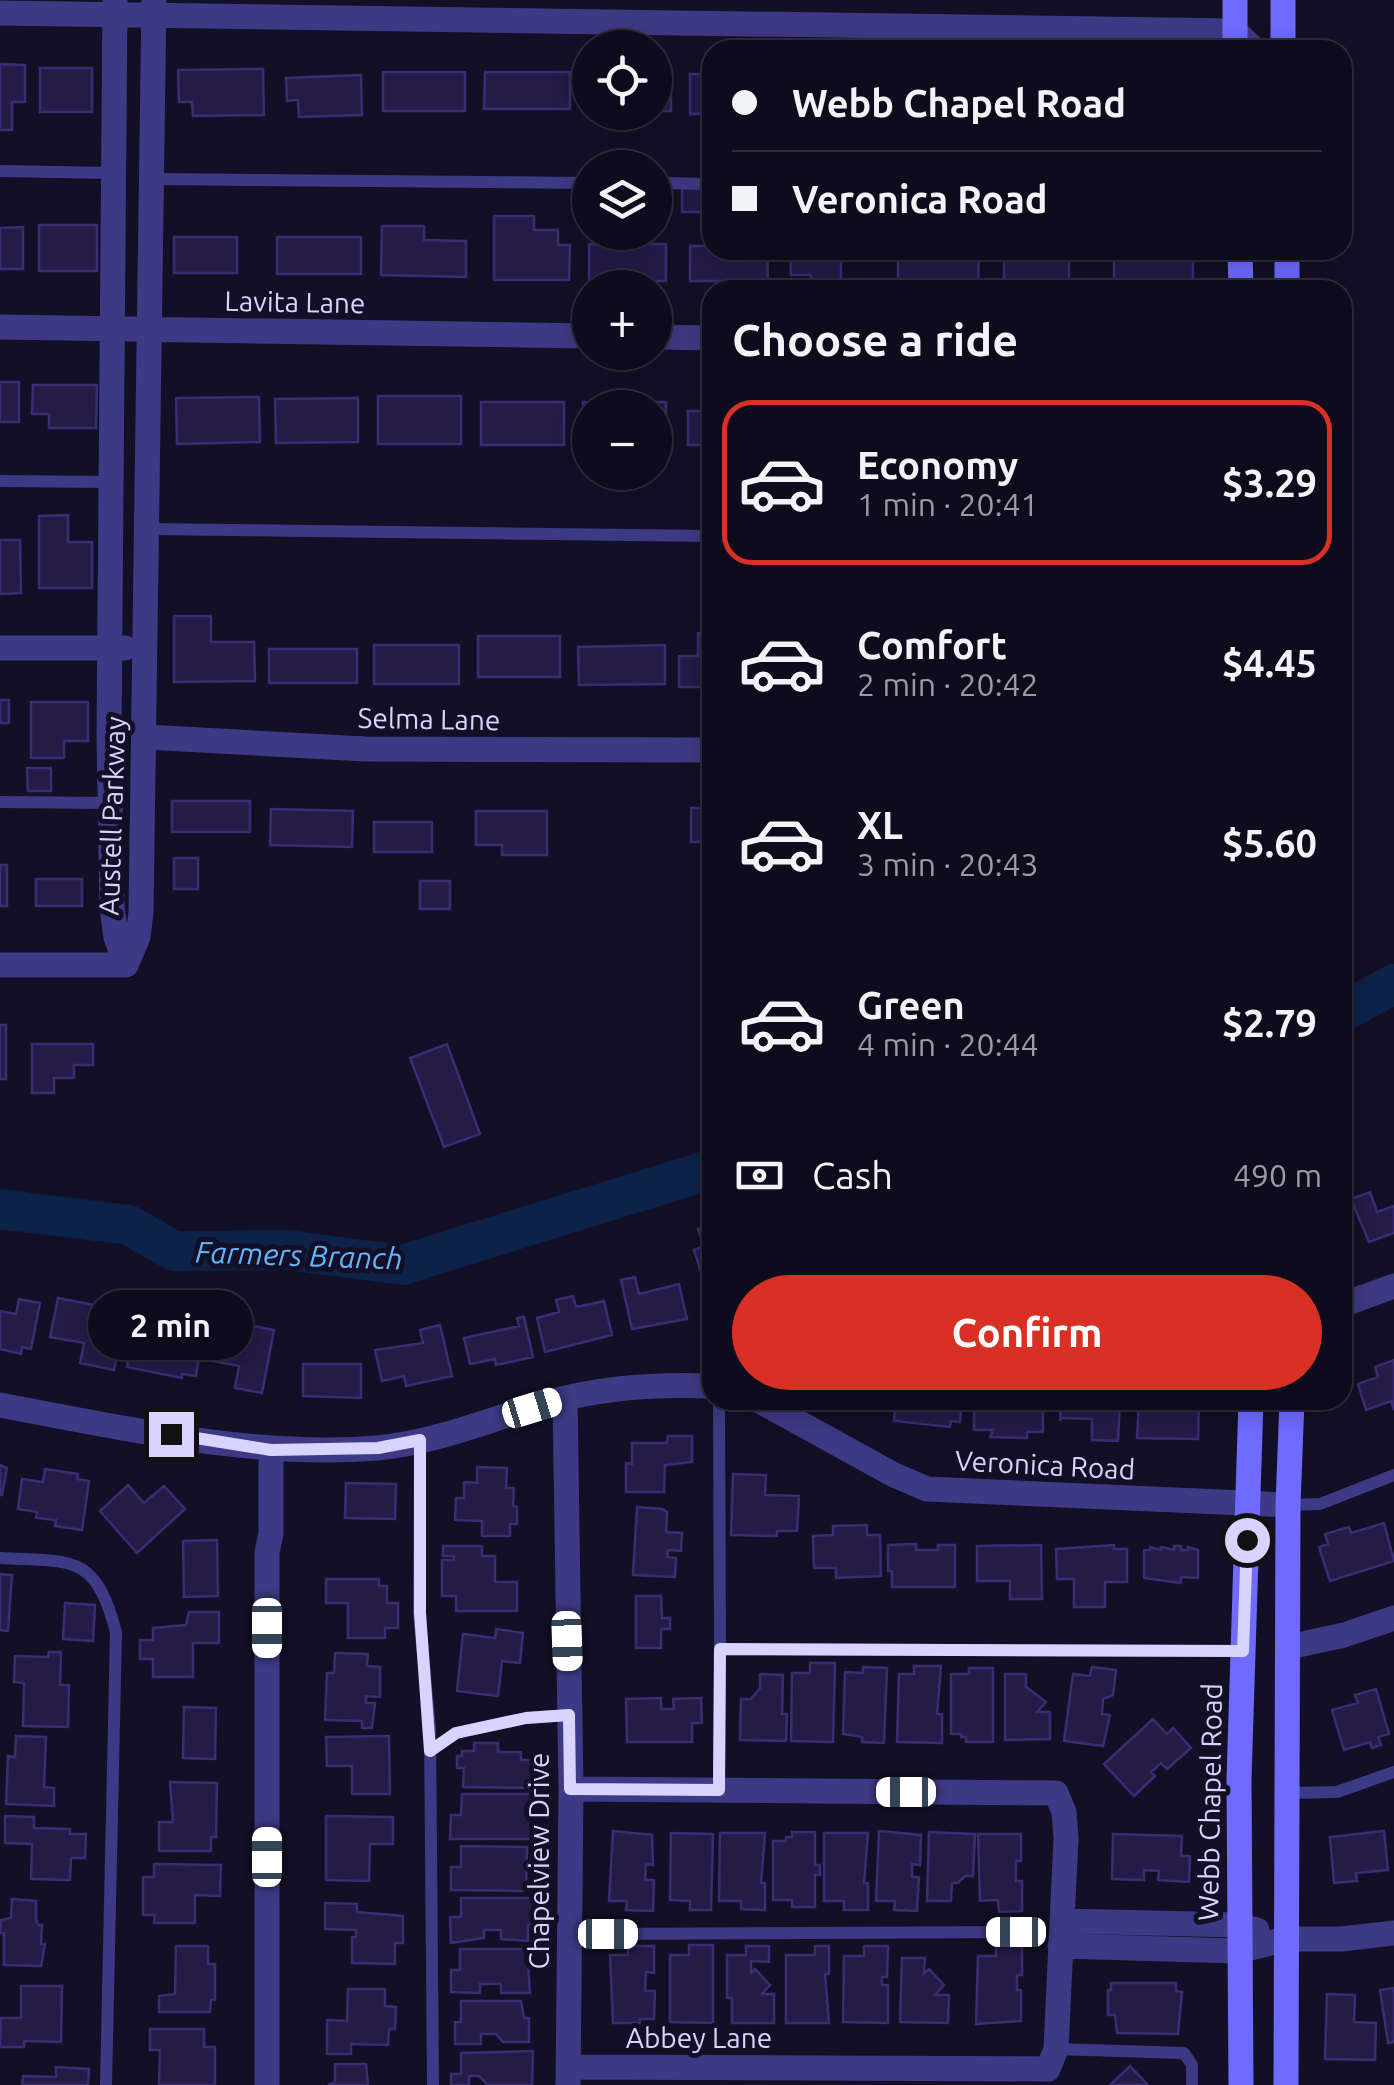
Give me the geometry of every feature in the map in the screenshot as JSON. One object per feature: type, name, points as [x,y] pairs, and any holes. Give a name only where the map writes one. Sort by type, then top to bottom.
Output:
[{"type":"main road","points":[[1235,0],[1235,40]]},
{"type":"main road","points":[[1283,0],[1283,40]]},
{"type":"main road","name":"Webb Chapel Road","points":[[1241,2085],[1238,1925],[1250,1410]]},
{"type":"main road","points":[[1286,2085],[1292,1410]]},
{"type":"street","name":"Austell Parkway","points":[[115,7],[110,804],[112,907],[116,937],[126,965]]},
{"type":"street","points":[[0,14],[154,7],[1235,40]]},
{"type":"street","name":"Austell Parkway","points":[[126,965],[138,937],[141,912],[154,7]]},
{"type":"street","name":"Lavita Lane","points":[[0,328],[572,336]]},
{"type":"street","points":[[672,337],[702,338]]},
{"type":"street","points":[[0,648],[143,647]]},
{"type":"street","name":"Selma Lane","points":[[146,737],[365,749],[702,750]]},
{"type":"street","points":[[0,965],[126,965]]},
{"type":"street","points":[[1352,1301],[1394,1286]]},
{"type":"street","points":[[0,1405],[271,1450],[378,1448],[420,1440],[564,1398],[654,1386],[702,1385]]},
{"type":"street","name":"Chapelview Drive","points":[[564,1398],[570,1789],[568,2076]]},
{"type":"street","name":"Veronica Road","points":[[776,1410],[927,1489],[1288,1504]]},
{"type":"street","points":[[267,2085],[267,1552],[271,1534],[271,1450]]},
{"type":"street","points":[[1288,1647],[1344,1635],[1394,1618]]},
{"type":"street","points":[[570,1789],[1056,1792],[1064,1812],[1066,1838],[1052,2059]]},
{"type":"street","points":[[1061,1934],[1238,1925],[1286,1938],[1342,1939],[1394,1933]]},
{"type":"street","points":[[1061,1934],[1238,1951],[1286,1938]]},
{"type":"street","name":"Abbey Lane","points":[[568,2076],[915,2077],[1052,2059]]},
{"type":"lane","points":[[0,170],[112,173]]},
{"type":"lane","points":[[152,179],[572,183]]},
{"type":"lane","points":[[672,183],[702,184]]},
{"type":"lane","points":[[0,481],[110,482]]},
{"type":"lane","points":[[146,529],[702,536]]},
{"type":"lane","points":[[0,802],[110,804]]},
{"type":"lane","points":[[719,1410],[719,1790]]},
{"type":"lane","points":[[420,1440],[420,1613],[430,1751],[433,2085]]},
{"type":"lane","points":[[1288,1504],[1320,1504],[1394,1475]]},
{"type":"lane","points":[[0,1558],[68,1562],[92,1574],[108,1602],[116,1632],[106,2085]]},
{"type":"lane","points":[[720,1649],[1243,1651]]},
{"type":"lane","points":[[430,1751],[456,1733],[526,1718],[569,1715]]},
{"type":"lane","points":[[1288,1792],[1337,1792],[1394,1772]]},
{"type":"lane","points":[[569,1934],[1016,1932]]},
{"type":"lane","points":[[1052,2059],[1184,2053],[1192,2065],[1192,2085]]},
{"type":"building","points":[[0,64],[25,65],[25,102],[12,102],[12,130],[0,130]]},
{"type":"building","points":[[40,68],[92,68],[92,112],[40,112]]},
{"type":"building","points":[[263,69],[264,115],[193,116],[192,102],[179,102],[178,70]]},
{"type":"building","points":[[383,72],[465,72],[465,111],[383,111]]},
{"type":"building","points":[[485,72],[570,72],[570,109],[484,109]]},
{"type":"building","points":[[690,74],[702,74],[702,114],[690,114]]},
{"type":"building","points":[[361,75],[362,115],[299,117],[298,100],[287,101],[286,78]]},
{"type":"building","points":[[682,184],[702,184],[702,212],[682,212]]},
{"type":"building","points":[[494,216],[534,216],[534,230],[558,230],[558,245],[570,245],[569,280],[494,280]]},
{"type":"building","points":[[39,225],[97,225],[97,271],[39,271]]},
{"type":"building","points":[[382,226],[424,226],[424,240],[466,241],[466,277],[381,275]]},
{"type":"building","points":[[23,227],[23,269],[0,269],[0,228]]},
{"type":"building","points":[[174,237],[237,237],[237,273],[174,273]]},
{"type":"building","points":[[277,237],[361,237],[361,274],[277,274]]},
{"type":"building","points":[[690,246],[702,246],[702,260],[767,260],[768,280],[690,281]]},
{"type":"building","points":[[589,250],[666,250],[666,270],[589,270]]},
{"type":"building","points":[[790,260],[841,260],[841,280],[791,275]]},
{"type":"building","points":[[898,260],[979,260],[978,280],[898,280]]},
{"type":"building","points":[[1004,260],[1069,260],[1069,280],[1004,280]]},
{"type":"building","points":[[1114,260],[1193,260],[1193,280],[1114,280]]},
{"type":"building","points":[[0,382],[19,382],[19,422],[0,422]]},
{"type":"building","points":[[33,385],[97,385],[96,428],[49,428],[49,414],[32,414]]},
{"type":"building","points":[[378,396],[461,396],[461,444],[378,444]]},
{"type":"building","points":[[259,397],[260,442],[177,444],[176,398]]},
{"type":"building","points":[[358,398],[358,442],[276,443],[275,399]]},
{"type":"building","points":[[481,402],[564,402],[564,445],[481,445]]},
{"type":"building","points":[[688,411],[702,411],[702,445],[688,445]]},
{"type":"building","points":[[68,515],[68,542],[92,542],[92,588],[39,588],[39,516]]},
{"type":"building","points":[[0,540],[20,540],[21,593],[0,594]]},
{"type":"building","points":[[174,616],[211,616],[211,642],[254,642],[255,681],[174,682]]},
{"type":"building","points":[[698,633],[702,633],[702,687],[679,687],[679,656],[698,656]]},
{"type":"building","points":[[478,636],[560,636],[560,677],[478,677]]},
{"type":"building","points":[[374,645],[459,645],[459,684],[374,684]]},
{"type":"building","points":[[665,645],[665,684],[579,685],[578,647]]},
{"type":"building","points":[[269,649],[357,649],[357,683],[269,683]]},
{"type":"building","points":[[0,700],[9,700],[9,723],[0,723]]},
{"type":"building","points":[[31,702],[88,702],[88,741],[64,741],[64,758],[31,758]]},
{"type":"building","points":[[27,768],[51,768],[51,791],[28,791]]},
{"type":"building","points":[[172,801],[250,801],[250,832],[172,832]]},
{"type":"building","points":[[691,808],[702,808],[702,842],[691,842]]},
{"type":"building","points":[[271,809],[353,811],[352,847],[270,845]]},
{"type":"building","points":[[476,811],[547,811],[547,855],[502,855],[502,845],[476,845]]},
{"type":"building","points":[[374,822],[432,822],[432,852],[374,852]]},
{"type":"building","points":[[174,858],[198,858],[198,889],[174,889]]},
{"type":"building","points":[[0,865],[7,865],[7,906],[0,906]]},
{"type":"building","points":[[36,879],[82,879],[82,906],[36,906]]},
{"type":"building","points":[[420,881],[450,881],[450,909],[420,909]]},
{"type":"building","points":[[0,1025],[6,1025],[6,1079],[0,1079]]},
{"type":"building","points":[[32,1044],[93,1044],[93,1065],[74,1065],[74,1078],[54,1078],[54,1093],[32,1093]]},
{"type":"building","points":[[447,1044],[480,1134],[444,1147],[410,1058]]},
{"type":"building","points":[[1370,1192],[1377,1212],[1394,1206],[1394,1233],[1369,1242],[1352,1199]]},
{"type":"building","points":[[702,1247],[702,1276],[694,1250]]},
{"type":"building","points":[[635,1277],[639,1294],[679,1284],[687,1319],[632,1329],[621,1280]]},
{"type":"building","points":[[573,1296],[576,1307],[604,1301],[612,1335],[545,1352],[537,1318],[559,1312],[556,1300]]},
{"type":"building","points":[[58,1298],[115,1309],[111,1330],[122,1332],[114,1370],[80,1363],[84,1343],[50,1337]]},
{"type":"building","points":[[19,1299],[40,1303],[31,1349],[22,1347],[21,1354],[0,1349],[0,1311],[16,1314]]},
{"type":"building","points":[[230,1310],[245,1313],[243,1324],[274,1330],[262,1393],[235,1388],[239,1366],[213,1361],[221,1318],[228,1319]]},
{"type":"building","points":[[524,1317],[533,1357],[496,1365],[495,1359],[470,1364],[464,1338],[519,1326],[517,1318]]},
{"type":"building","points":[[440,1325],[452,1376],[406,1386],[404,1376],[382,1381],[375,1350],[423,1343],[420,1330]]},
{"type":"building","points":[[154,1331],[202,1338],[196,1376],[182,1374],[182,1378],[127,1367],[133,1333],[153,1336]]},
{"type":"building","points":[[1394,1360],[1394,1410],[1391,1401],[1366,1410],[1358,1384],[1378,1377],[1375,1367]]},
{"type":"building","points":[[303,1364],[361,1364],[361,1398],[303,1396]]},
{"type":"building","points":[[895,1410],[961,1410],[960,1422],[951,1421],[950,1427],[894,1421]]},
{"type":"building","points":[[974,1410],[1043,1410],[1043,1432],[1027,1432],[1027,1438],[990,1437],[993,1430],[974,1430]]},
{"type":"building","points":[[1061,1410],[1120,1410],[1118,1441],[1092,1440],[1092,1419],[1060,1421]]},
{"type":"building","points":[[1138,1410],[1199,1410],[1198,1439],[1137,1438]]},
{"type":"building","points":[[668,1436],[692,1436],[692,1462],[665,1465],[664,1492],[626,1492],[626,1463],[632,1464],[632,1443],[667,1443]]},
{"type":"building","points":[[0,1465],[7,1468],[2,1495],[0,1495]]},
{"type":"building","points":[[477,1467],[507,1468],[506,1488],[514,1488],[513,1506],[517,1507],[517,1524],[510,1524],[510,1536],[482,1536],[482,1521],[455,1520],[456,1498],[464,1498],[464,1482],[477,1483]]},
{"type":"building","points":[[45,1469],[78,1474],[77,1479],[89,1481],[82,1530],[55,1526],[56,1520],[36,1518],[37,1512],[18,1509],[22,1479],[43,1482]]},
{"type":"building","points":[[733,1474],[766,1475],[765,1495],[799,1496],[797,1531],[777,1531],[777,1536],[731,1535]]},
{"type":"building","points":[[346,1483],[396,1484],[395,1519],[345,1518]]},
{"type":"building","points":[[128,1485],[144,1503],[164,1486],[185,1509],[137,1553],[100,1511]]},
{"type":"building","points":[[637,1507],[662,1509],[667,1512],[666,1532],[682,1533],[681,1551],[668,1550],[667,1557],[676,1558],[675,1577],[633,1575]]},
{"type":"building","points":[[1384,1523],[1394,1561],[1330,1581],[1319,1547],[1328,1544],[1325,1534],[1349,1527],[1351,1533]]},
{"type":"building","points":[[867,1525],[867,1535],[880,1535],[881,1576],[836,1578],[836,1568],[814,1568],[813,1536],[833,1535],[833,1526]]},
{"type":"building","points":[[217,1540],[218,1596],[184,1597],[183,1541]]},
{"type":"building","points":[[916,1544],[916,1550],[955,1545],[955,1587],[892,1587],[888,1545]]},
{"type":"building","points":[[1041,1545],[1042,1599],[1010,1599],[1010,1581],[977,1581],[977,1546]]},
{"type":"building","points":[[1114,1545],[1114,1549],[1127,1549],[1127,1582],[1105,1582],[1105,1607],[1074,1607],[1074,1579],[1057,1579],[1056,1549]]},
{"type":"building","points":[[443,1546],[482,1546],[482,1556],[495,1556],[495,1582],[517,1582],[517,1611],[456,1611],[456,1596],[442,1596],[442,1560],[454,1560],[454,1556],[443,1556]]},
{"type":"building","points":[[1174,1546],[1198,1550],[1198,1578],[1181,1577],[1181,1583],[1144,1578],[1144,1550],[1174,1550]]},
{"type":"building","points":[[0,1574],[12,1575],[8,1631],[0,1630]]},
{"type":"building","points":[[326,1579],[379,1579],[379,1586],[387,1586],[387,1603],[398,1603],[398,1628],[385,1628],[385,1638],[348,1638],[348,1603],[326,1603]]},
{"type":"building","points":[[636,1596],[661,1596],[662,1618],[670,1618],[670,1629],[661,1629],[661,1648],[636,1648]]},
{"type":"building","points":[[65,1603],[95,1605],[93,1641],[63,1639]]},
{"type":"building","points":[[189,1612],[219,1612],[219,1643],[193,1643],[193,1677],[153,1677],[153,1659],[140,1659],[140,1640],[153,1640],[153,1628],[186,1625]]},
{"type":"building","points":[[496,1629],[523,1633],[520,1663],[502,1661],[498,1696],[457,1691],[463,1634],[495,1638]]},
{"type":"building","points":[[49,1652],[61,1652],[60,1685],[69,1685],[68,1727],[23,1726],[24,1683],[14,1682],[15,1656],[48,1657]]},
{"type":"building","points":[[335,1653],[368,1654],[367,1666],[380,1667],[380,1697],[366,1696],[366,1703],[375,1703],[372,1728],[362,1728],[362,1721],[325,1720],[327,1673],[334,1673]]},
{"type":"building","points":[[810,1663],[835,1663],[833,1742],[791,1741],[792,1673],[810,1673]]},
{"type":"building","points":[[914,1666],[941,1666],[937,1714],[942,1714],[942,1743],[897,1742],[899,1674],[914,1674]]},
{"type":"building","points":[[863,1667],[887,1668],[884,1743],[862,1742],[862,1737],[843,1734],[845,1672],[863,1673]]},
{"type":"building","points":[[1092,1667],[1116,1670],[1113,1695],[1103,1699],[1102,1714],[1110,1715],[1103,1746],[1064,1741],[1073,1674],[1090,1676]]},
{"type":"building","points":[[969,1668],[993,1668],[993,1742],[966,1742],[961,1734],[951,1734],[951,1674],[969,1674]]},
{"type":"building","points":[[760,1674],[783,1675],[786,1741],[740,1740],[741,1699],[751,1699],[760,1688]]},
{"type":"building","points":[[1005,1674],[1026,1674],[1026,1687],[1046,1702],[1037,1712],[1050,1712],[1050,1739],[1005,1740]]},
{"type":"building","points":[[1376,1689],[1389,1734],[1378,1737],[1381,1745],[1372,1748],[1370,1742],[1344,1750],[1332,1710],[1358,1703],[1355,1695]]},
{"type":"building","points":[[661,1698],[661,1709],[674,1709],[673,1699],[701,1698],[702,1723],[692,1723],[692,1742],[627,1742],[626,1699]]},
{"type":"building","points":[[184,1707],[216,1708],[215,1759],[183,1758]]},
{"type":"building","points":[[1153,1719],[1167,1734],[1173,1728],[1191,1748],[1167,1769],[1161,1763],[1151,1772],[1155,1776],[1134,1796],[1104,1764]]},
{"type":"building","points":[[16,1736],[46,1737],[44,1787],[54,1788],[54,1806],[6,1804],[8,1756],[15,1757]]},
{"type":"building","points":[[389,1736],[390,1794],[352,1794],[352,1766],[327,1766],[326,1737]]},
{"type":"building","points":[[474,1743],[498,1743],[498,1752],[521,1752],[521,1760],[534,1760],[534,1788],[463,1787],[464,1768],[457,1768],[457,1756],[462,1756],[462,1751],[474,1751]]},
{"type":"building","points":[[170,1782],[217,1783],[216,1837],[211,1837],[211,1851],[159,1851],[159,1822],[173,1822]]},
{"type":"building","points":[[462,1794],[532,1794],[532,1839],[450,1839],[451,1815],[461,1815]]},
{"type":"building","points":[[5,1816],[34,1817],[34,1828],[70,1829],[70,1834],[86,1834],[85,1858],[71,1858],[70,1880],[31,1879],[32,1844],[5,1843]]},
{"type":"building","points":[[326,1816],[393,1817],[393,1844],[370,1844],[369,1881],[326,1880]]},
{"type":"building","points":[[613,1831],[652,1835],[653,1865],[646,1864],[645,1880],[654,1880],[653,1911],[626,1910],[627,1901],[609,1901]]},
{"type":"building","points":[[879,1831],[921,1835],[920,1865],[912,1864],[912,1877],[919,1877],[917,1911],[894,1910],[895,1901],[876,1901]]},
{"type":"building","points":[[1384,1831],[1388,1870],[1356,1873],[1357,1881],[1334,1883],[1330,1837]]},
{"type":"building","points":[[792,1832],[815,1832],[815,1865],[820,1865],[820,1875],[815,1875],[815,1907],[792,1907],[792,1900],[773,1900],[773,1841],[786,1841]]},
{"type":"building","points":[[929,1832],[975,1834],[973,1876],[952,1883],[951,1901],[927,1901]]},
{"type":"building","points":[[671,1833],[713,1834],[711,1910],[690,1910],[690,1901],[670,1900]]},
{"type":"building","points":[[720,1833],[765,1833],[761,1883],[765,1883],[765,1910],[741,1909],[741,1901],[719,1901]]},
{"type":"building","points":[[824,1833],[868,1833],[864,1883],[868,1883],[868,1910],[844,1910],[844,1901],[824,1901]]},
{"type":"building","points":[[978,1834],[1021,1834],[1016,1881],[1022,1881],[1022,1911],[999,1912],[998,1900],[980,1901]]},
{"type":"building","points":[[1113,1834],[1182,1836],[1181,1856],[1190,1856],[1189,1882],[1158,1880],[1159,1871],[1144,1870],[1144,1880],[1112,1879]]},
{"type":"building","points":[[461,1846],[527,1847],[526,1891],[451,1890],[451,1867],[461,1867]]},
{"type":"building","points":[[154,1864],[221,1865],[220,1896],[195,1895],[195,1923],[154,1923],[155,1915],[143,1915],[143,1877],[154,1877]]},
{"type":"building","points":[[461,1898],[533,1898],[533,1925],[528,1925],[528,1941],[501,1939],[501,1930],[484,1930],[484,1938],[451,1943],[450,1917],[461,1917]]},
{"type":"building","points":[[12,1899],[36,1901],[36,1919],[42,1925],[41,1944],[45,1944],[41,1966],[4,1965],[1,1920],[11,1918]]},
{"type":"building","points":[[325,1903],[357,1904],[357,1912],[403,1916],[403,1943],[395,1943],[395,1964],[352,1963],[352,1937],[356,1937],[356,1930],[325,1929]]},
{"type":"building","points":[[689,1945],[713,1945],[713,2023],[670,2022],[670,1955],[689,1955]]},
{"type":"building","points":[[176,1946],[208,1946],[208,1964],[215,1964],[215,2000],[211,2000],[210,2012],[159,2012],[159,1996],[175,1994]]},
{"type":"building","points":[[628,1946],[654,1946],[654,1973],[646,1972],[645,1991],[655,1991],[654,2019],[613,2023],[610,1955],[628,1955]]},
{"type":"building","points":[[746,1946],[769,1946],[769,1962],[751,1961],[751,1973],[755,1969],[770,1985],[762,1994],[774,1994],[774,2023],[732,2023],[732,1998],[727,1998],[727,1955],[746,1955]]},
{"type":"building","points":[[815,1946],[829,1946],[829,1974],[825,1974],[829,2023],[786,2023],[786,1955],[815,1955]]},
{"type":"building","points":[[864,1946],[888,1946],[887,1977],[882,1977],[882,1985],[888,1985],[888,2023],[843,2022],[844,1956],[864,1956]]},
{"type":"building","points":[[996,1946],[1022,1946],[1022,1975],[1017,1975],[1021,2021],[976,2024],[978,1956],[996,1956]]},
{"type":"building","points":[[460,1949],[527,1949],[530,1993],[501,1993],[501,1984],[480,1984],[480,1993],[451,1992],[451,1970],[460,1970]]},
{"type":"building","points":[[902,1958],[925,1958],[924,1974],[929,1969],[944,1985],[935,1995],[949,1995],[948,2023],[900,2022]]},
{"type":"building","points":[[1111,1983],[1176,1983],[1176,1991],[1182,1992],[1178,2034],[1117,2033],[1115,2015],[1108,2015]]},
{"type":"building","points":[[21,1986],[62,1986],[61,2042],[24,2041],[24,2047],[0,2047],[1,2018],[21,2018]]},
{"type":"building","points":[[1394,1988],[1394,2042],[1388,2043],[1380,1990]]},
{"type":"building","points":[[348,1989],[385,1989],[385,2006],[396,2007],[395,2029],[389,2029],[388,2045],[351,2044],[351,2054],[327,2054],[327,2020],[347,2021]]},
{"type":"building","points":[[1327,1994],[1355,1995],[1354,2022],[1376,2023],[1375,2060],[1325,2059]]},
{"type":"building","points":[[461,2001],[521,2001],[524,2018],[529,2018],[529,2042],[503,2042],[496,2034],[481,2034],[481,2044],[455,2044],[455,2022],[461,2022]]},
{"type":"building","points":[[150,2029],[204,2029],[204,2047],[215,2047],[215,2085],[159,2085],[160,2050],[150,2050]]},
{"type":"building","points":[[533,2051],[532,2085],[488,2085],[479,2076],[469,2076],[469,2085],[451,2085],[451,2074],[461,2074],[461,2053]]},
{"type":"building","points":[[335,2064],[366,2064],[368,2085],[328,2085],[335,2082]]},
{"type":"building","points":[[1130,2066],[1148,2085],[1110,2085]]},
{"type":"building","points":[[56,2067],[89,2069],[88,2085],[22,2085],[23,2076],[56,2077]]},
{"type":"waterway","name":"Farmers Branch","points":[[1352,1007],[1394,984]]},
{"type":"waterway","name":"Farmers Branch","points":[[0,1209],[129,1225],[174,1251],[288,1250],[402,1265],[702,1172]]},
{"type":"route","points":[[171,1434],[271,1450],[378,1448],[420,1440],[420,1613],[430,1751],[456,1733],[526,1718],[569,1715],[570,1789],[719,1790],[720,1649],[1243,1651],[1247,1540]]}]
